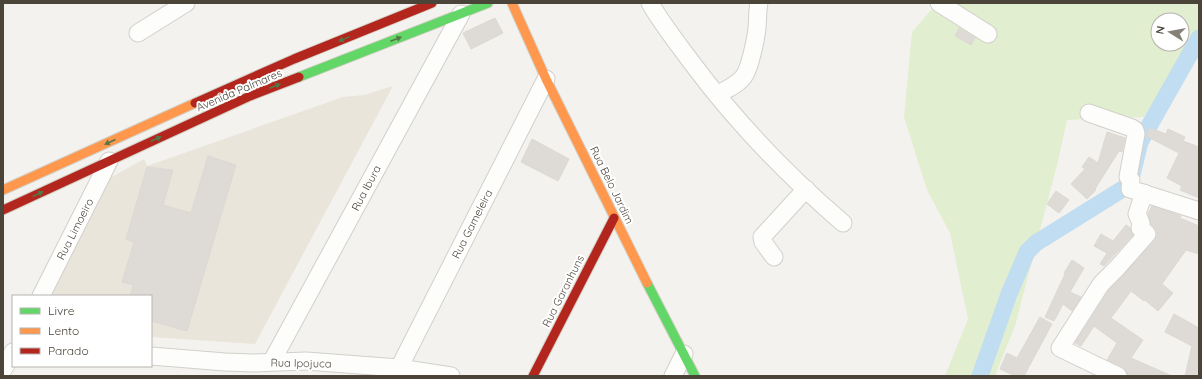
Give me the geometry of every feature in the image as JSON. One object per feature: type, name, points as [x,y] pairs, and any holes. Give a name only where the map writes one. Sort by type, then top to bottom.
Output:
[{"type":"main road","name":"Avenida Palmares","points":[[3,190],[294,59],[432,3]]},
{"type":"main road","name":"Avenida Palmares","points":[[3,210],[250,96],[488,3]]},
{"type":"main road","name":"Rua Belo Jardim","points":[[512,3],[546,79],[614,218],[695,376]]},
{"type":"main road","name":"Rua Garanhuns","points":[[533,376],[614,218]]},
{"type":"street","points":[[138,32],[186,3]]},
{"type":"street","points":[[650,3],[674,39],[716,95],[757,141],[821,205],[843,223]]},
{"type":"street","points":[[716,95],[745,76],[748,69],[757,27],[757,11],[759,3]]},
{"type":"street","points":[[939,3],[988,34]]},
{"type":"street","name":"Rua Ibura","points":[[272,361],[460,14]]},
{"type":"street","name":"Rua Gameleira","points":[[399,368],[546,79]]},
{"type":"street","points":[[1089,113],[1135,130],[1134,186],[1137,214],[1141,223],[1140,228],[1147,234],[1118,268],[1101,284],[1060,348],[1118,376]]},
{"type":"street","name":"Rua Limoeiro","points":[[42,295],[109,161]]},
{"type":"street","points":[[1134,186],[1199,211]]},
{"type":"street","points":[[774,258],[763,242],[762,237],[806,189]]},
{"type":"street","points":[[3,370],[12,354]]},
{"type":"street","points":[[672,376],[684,354]]},
{"type":"street","name":"Rua Ipojuca","points":[[152,356],[254,363],[272,361],[306,361],[399,368],[451,376]]},
{"type":"shaded area","points":[[393,86],[255,344],[152,337],[152,295],[45,295],[101,183],[144,159],[147,166],[343,97],[364,95]]},
{"type":"green space","points":[[937,3],[1199,3],[1199,27],[1190,42],[1190,12],[1150,12],[1150,52],[1184,52],[1144,117],[1067,120],[1058,161],[1015,326],[995,376],[945,376],[968,319],[950,233],[927,190],[904,117],[912,32]]},
{"type":"building","points":[[495,18],[503,33],[471,49],[463,33]]},
{"type":"building","points":[[959,28],[975,38],[971,45],[955,36]]},
{"type":"building","points":[[1150,128],[1166,134],[1168,129],[1185,137],[1183,141],[1199,147],[1199,198],[1180,190],[1182,186],[1167,178],[1179,153],[1146,136]]},
{"type":"building","points":[[1107,132],[1125,138],[1122,152],[1119,151],[1095,189],[1096,190],[1087,199],[1071,184],[1085,169],[1082,167],[1089,157],[1098,163]]},
{"type":"building","points":[[532,139],[569,159],[558,181],[521,162]]},
{"type":"building","points":[[208,156],[236,165],[187,331],[152,321],[152,295],[130,295],[133,285],[122,282],[134,242],[126,239],[147,167],[173,170],[163,205],[191,213]]},
{"type":"building","points":[[1056,191],[1069,200],[1059,213],[1047,204]]},
{"type":"building","points":[[1152,206],[1181,216],[1180,218],[1199,226],[1199,254],[1186,250],[1162,284],[1173,293],[1158,311],[1131,291],[1111,318],[1143,340],[1131,358],[1172,376],[1128,376],[1123,367],[1107,360],[1117,343],[1094,326],[1081,346],[1075,343],[1109,290],[1155,240],[1157,231],[1151,224],[1148,214]]},
{"type":"building","points":[[1126,225],[1130,228],[1133,235],[1104,266],[1100,264],[1107,253],[1094,246],[1101,234],[1113,241]]},
{"type":"building","points":[[1072,260],[1084,268],[1070,292],[1081,297],[1072,311],[1063,304],[1054,321],[1045,317],[1065,274],[1064,273]]},
{"type":"building","points":[[1174,314],[1199,328],[1199,376],[1185,376],[1192,346],[1165,332]]},
{"type":"building","points":[[1040,317],[1052,324],[1024,376],[1015,376],[1000,369],[1007,353],[1017,358]]},
{"type":"waterway","points":[[980,376],[1009,294],[1027,252],[1036,243],[1126,187],[1130,183],[1140,142],[1199,38]]},
{"type":"traffic: fast","points":[[299,77],[488,3]]},
{"type":"traffic: fast","points":[[647,283],[695,376]]},
{"type":"traffic: slow","points":[[512,3],[546,79],[647,283]]},
{"type":"traffic: slow","points":[[3,190],[195,103]]},
{"type":"traffic: jam","points":[[195,103],[294,59],[432,3]]},
{"type":"traffic: jam","points":[[3,210],[250,96],[299,77]]},
{"type":"traffic: jam","points":[[533,376],[614,218]]}]
